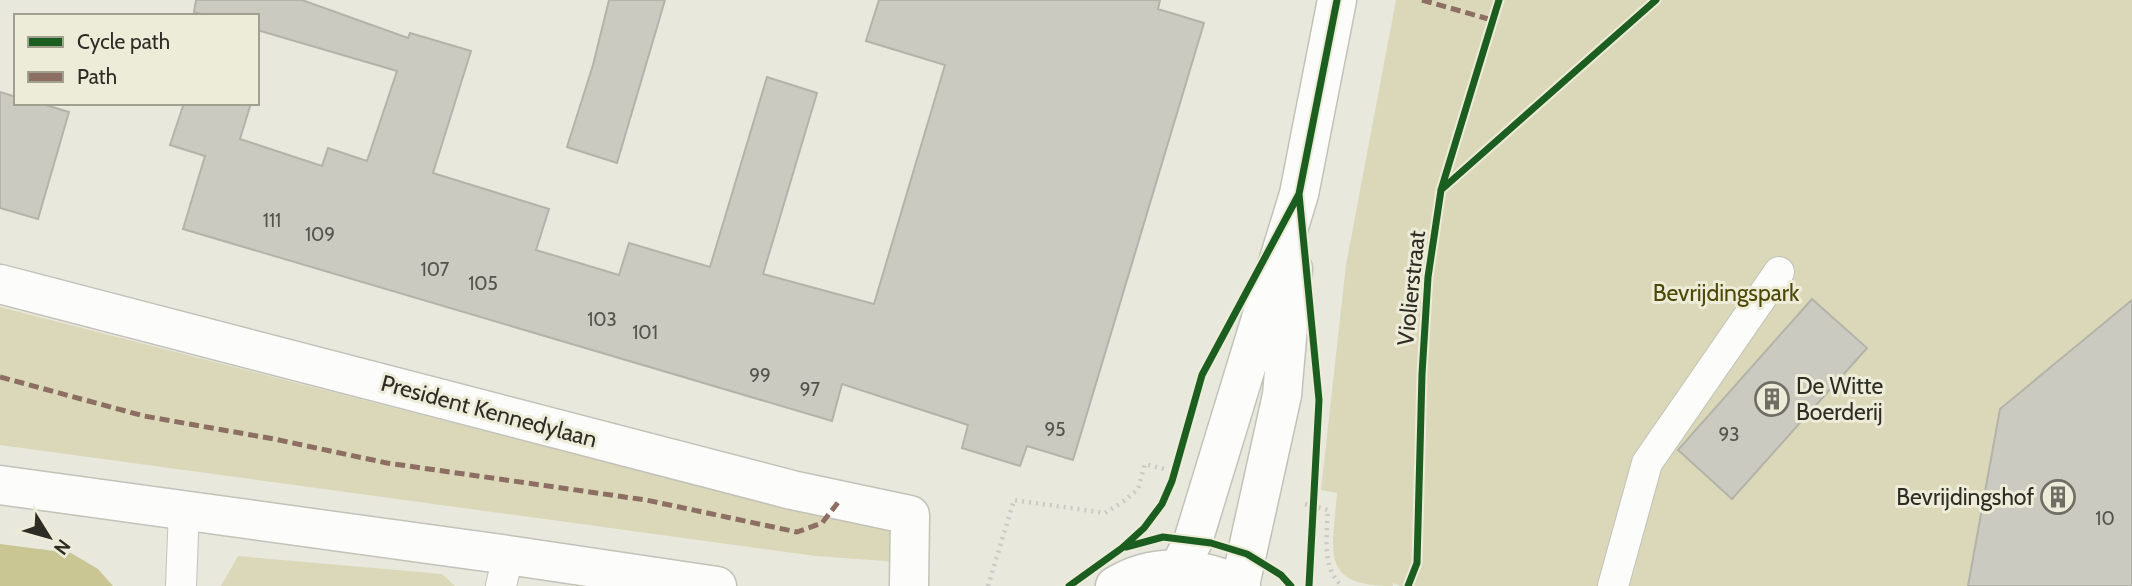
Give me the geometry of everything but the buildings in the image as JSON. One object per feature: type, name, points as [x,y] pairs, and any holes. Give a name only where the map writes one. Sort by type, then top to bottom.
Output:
[{"type":"street","points":[[1179,568],[1193,541],[1299,194],[1337,0]]},
{"type":"street","points":[[1115,586],[1151,571],[1179,568],[1210,573],[1241,586],[1282,395],[1299,194]]},
{"type":"street","name":"President Kennedylaan","points":[[0,285],[792,490],[910,515],[909,586]]},
{"type":"street","points":[[0,485],[184,509],[505,570],[718,586]]},
{"type":"lane","points":[[1614,586],[1647,463],[1779,272]]},
{"type":"lane","points":[[181,586],[184,509]]},
{"type":"path","points":[[1312,518],[1313,493]]},
{"type":"green space","name":"Bevrijdingspark","points":[[1396,0],[2132,0],[2132,586],[1401,586],[1393,583],[1393,586],[1352,580],[1341,572],[1335,561],[1333,548],[1337,493],[1321,490],[1346,265]]},
{"type":"green space","points":[[0,307],[735,495],[890,529],[898,562],[816,556],[0,445]]},
{"type":"green space","points":[[238,556],[442,574],[455,586],[221,586]]},
{"type":"shaded area","points":[[0,544],[71,553],[98,569],[113,586],[0,586]]},
{"type":"marked path","points":[[1422,0],[1492,20]]},
{"type":"marked path","points":[[0,377],[144,416],[274,439],[387,463],[646,500],[797,532],[822,523],[840,500]]},
{"type":"cycle path","points":[[1309,586],[1319,400],[1299,194],[1337,0]]},
{"type":"cycle path","name":"Violierstraat","points":[[1408,586],[1417,563],[1422,374],[1428,277],[1441,190],[1499,0]]},
{"type":"cycle path","points":[[1441,190],[1656,0]]},
{"type":"cycle path","points":[[1069,586],[1122,548],[1144,528],[1162,504],[1172,481],[1202,375],[1299,194]]},
{"type":"cycle path","points":[[1126,547],[1163,537],[1211,543],[1247,554],[1281,575],[1291,586]]},
{"type":"place","name":"De Witte Boerderij","points":[[1772,399]]},
{"type":"place","name":"Bevrijdingshof","points":[[2058,497]]}]
